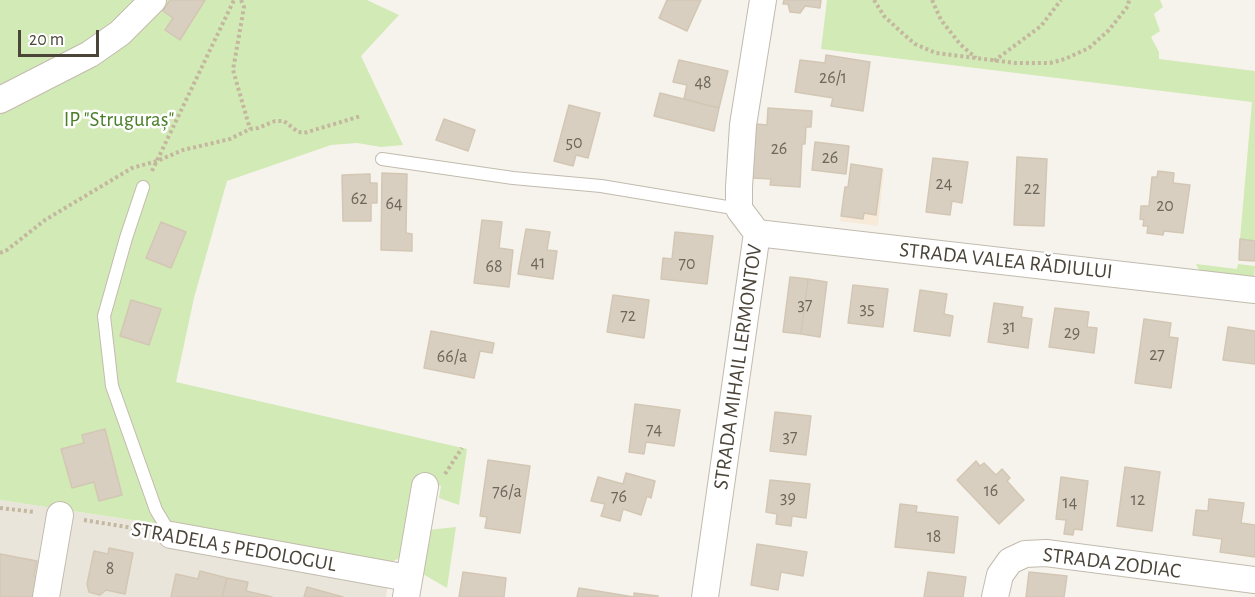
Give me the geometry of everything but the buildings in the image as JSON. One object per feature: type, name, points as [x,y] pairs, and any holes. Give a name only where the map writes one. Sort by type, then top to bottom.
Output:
[{"type":"street","points":[[0,100],[90,54],[120,33],[153,0]]},
{"type":"street","points":[[739,209],[743,125],[763,0]]},
{"type":"street","name":"STRADA MIHAIL LERMONTOV","points":[[705,597],[757,233],[739,209]]},
{"type":"street","name":"STRADA VALEA RĂDIULUI","points":[[757,233],[1255,290]]},
{"type":"street","points":[[407,588],[425,486]]},
{"type":"street","points":[[46,597],[60,515]]},
{"type":"street","name":"STRADELA 5 PEDOLOGUL","points":[[171,535],[407,588]]},
{"type":"street","name":"STRADA ZODIAC","points":[[995,597],[1000,575],[1010,561],[1025,554],[1046,553],[1255,580]]},
{"type":"lane","points":[[382,159],[513,178],[601,186],[739,209]]},
{"type":"lane","points":[[143,187],[104,316],[112,386],[156,510],[171,535]]},
{"type":"path","points":[[143,187],[234,0]]},
{"type":"path","points":[[241,0],[244,7],[232,70],[250,129]]},
{"type":"path","points":[[874,0],[884,15],[915,44],[936,53],[1015,63],[1050,63],[1089,48],[1109,30],[1128,6],[1129,0]]},
{"type":"path","points":[[933,0],[941,20],[960,44],[977,58]]},
{"type":"path","points":[[994,61],[1041,26],[1061,0]]},
{"type":"path","points":[[0,253],[45,220],[132,168],[183,150],[230,139],[250,129],[275,121],[284,121],[298,132],[304,133],[361,116]]},
{"type":"path","name":"STRADELA 5 PEDOLOGUL","points":[[0,508],[60,515],[171,535]]},
{"type":"shaded area","points":[[851,164],[884,169],[878,226],[840,221]]},
{"type":"shaded area","points":[[0,500],[151,523],[179,523],[391,562],[386,597],[0,597]]},
{"type":"green space","name":"IP \"Struguraș\"","points":[[0,0],[367,0],[399,15],[361,56],[403,145],[381,147],[357,143],[331,145],[227,181],[194,298],[176,382],[467,449],[459,505],[439,498],[441,486],[415,480],[400,558],[391,562],[179,523],[152,523],[0,500]]},
{"type":"green space","points":[[827,0],[1160,0],[1163,7],[1154,14],[1160,31],[1151,37],[1159,52],[1159,59],[1255,71],[1255,241],[1240,239],[1252,102],[821,49]]},
{"type":"green space","points":[[1196,264],[1237,269],[1238,264],[1255,266],[1254,280],[1220,272],[1200,272]]},
{"type":"green space","points":[[456,527],[447,588],[421,573],[428,530]]}]
